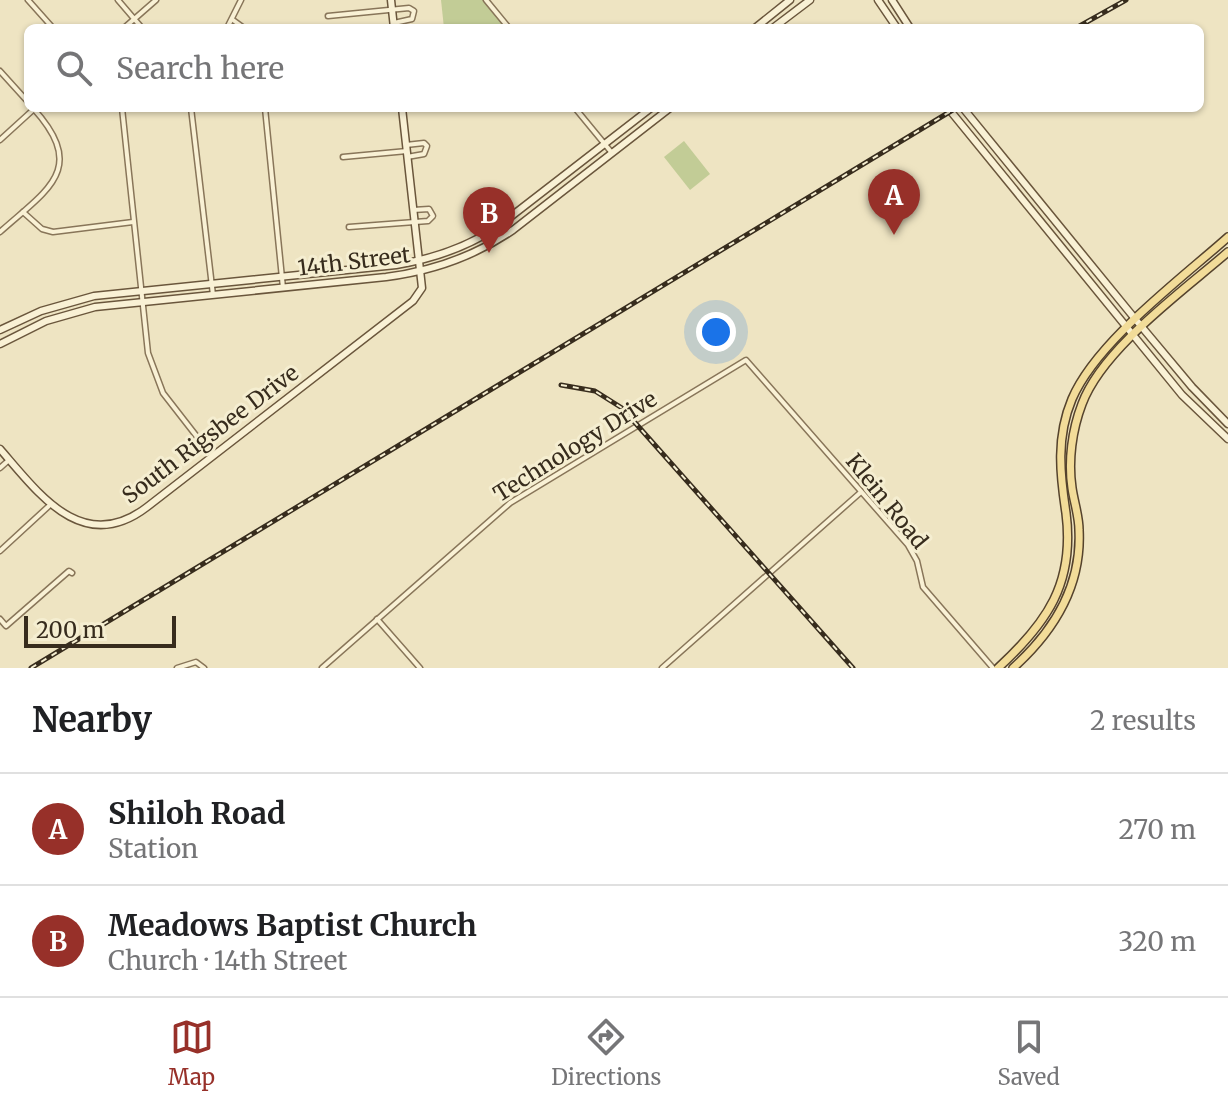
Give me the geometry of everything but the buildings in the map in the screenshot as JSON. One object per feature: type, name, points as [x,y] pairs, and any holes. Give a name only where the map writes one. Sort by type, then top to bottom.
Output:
[{"type":"main road","points":[[391,0],[394,24]]},
{"type":"main road","points":[[760,24],[790,0]]},
{"type":"main road","points":[[778,24],[810,0]]},
{"type":"main road","points":[[878,0],[894,24]]},
{"type":"main road","points":[[892,0],[907,24]]},
{"type":"main road","points":[[402,112],[419,272]]},
{"type":"main road","name":"14th Street","points":[[0,330],[32,314],[67,302],[418,261],[474,241],[496,228],[646,112]]},
{"type":"main road","name":"14th Street","points":[[0,344],[56,317],[95,307],[419,272],[479,250],[506,235],[665,112]]},
{"type":"main road","points":[[951,112],[1190,405],[1228,439]]},
{"type":"main road","points":[[966,112],[1142,328],[1228,424]]},
{"type":"main road","points":[[545,191],[552,200]]},
{"type":"main road","points":[[474,241],[479,250]]},
{"type":"main road","points":[[996,668],[1042,624],[1061,580],[1067,537],[1059,466],[1064,423],[1071,399],[1087,371],[1128,327],[1227,241]]},
{"type":"main road","points":[[1065,252],[1074,244]]},
{"type":"main road","points":[[1013,668],[1052,628],[1072,584],[1079,550],[1071,476],[1074,426],[1083,401],[1095,378],[1121,346],[1228,252]]},
{"type":"main road","name":"South Rigsbee Drive","points":[[0,449],[50,505],[81,522],[117,523],[140,513],[413,301],[422,288],[419,272]]},
{"type":"main road","points":[[1064,423],[1074,426]]},
{"type":"main road","points":[[1061,580],[1072,584]]},
{"type":"street","points":[[28,0],[49,24]]},
{"type":"street","points":[[118,0],[138,24]]},
{"type":"street","points":[[128,24],[156,0]]},
{"type":"street","points":[[230,24],[241,0]]},
{"type":"street","points":[[486,0],[506,24]]},
{"type":"street","points":[[328,16],[409,8],[415,13],[412,19],[399,24]]},
{"type":"street","points":[[232,20],[238,24]]},
{"type":"street","points":[[0,71],[24,98]]},
{"type":"street","points":[[0,140],[30,112]]},
{"type":"street","points":[[0,232],[53,181],[60,159],[54,134],[37,112]]},
{"type":"street","points":[[122,112],[148,353],[158,383],[169,401],[213,457]]},
{"type":"street","points":[[191,112],[213,295]]},
{"type":"street","points":[[265,112],[283,288]]},
{"type":"street","points":[[578,112],[612,153]]},
{"type":"street","points":[[343,157],[407,151]]},
{"type":"street","points":[[349,227],[430,220],[433,214],[429,209],[413,210]]},
{"type":"street","points":[[23,212],[42,229],[53,232],[133,222]]},
{"type":"street","name":"Klein Road","points":[[746,360],[912,550],[923,587],[996,668]]},
{"type":"street","name":"Technology Drive","points":[[322,668],[510,503],[746,360]]},
{"type":"street","points":[[0,468],[9,460]]},
{"type":"street","points":[[662,668],[861,492]]},
{"type":"street","points":[[0,551],[50,505]]},
{"type":"street","points":[[0,619],[6,626],[69,571],[72,573]]},
{"type":"street","points":[[377,619],[420,668]]},
{"type":"street","points":[[177,668],[191,662],[202,666]]},
{"type":"green space","points":[[441,0],[483,0],[503,24],[444,24]]},
{"type":"green space","points":[[684,141],[710,174],[690,190],[664,157]]},
{"type":"railway","points":[[1083,24],[1126,0]]},
{"type":"railway","points":[[31,668],[949,112]]},
{"type":"railway","points":[[561,385],[595,391],[622,408],[853,668]]},
{"type":"place","name":"Shiloh Road","points":[[894,235]]},
{"type":"place","name":"Meadows Baptist Church","points":[[489,253]]}]
